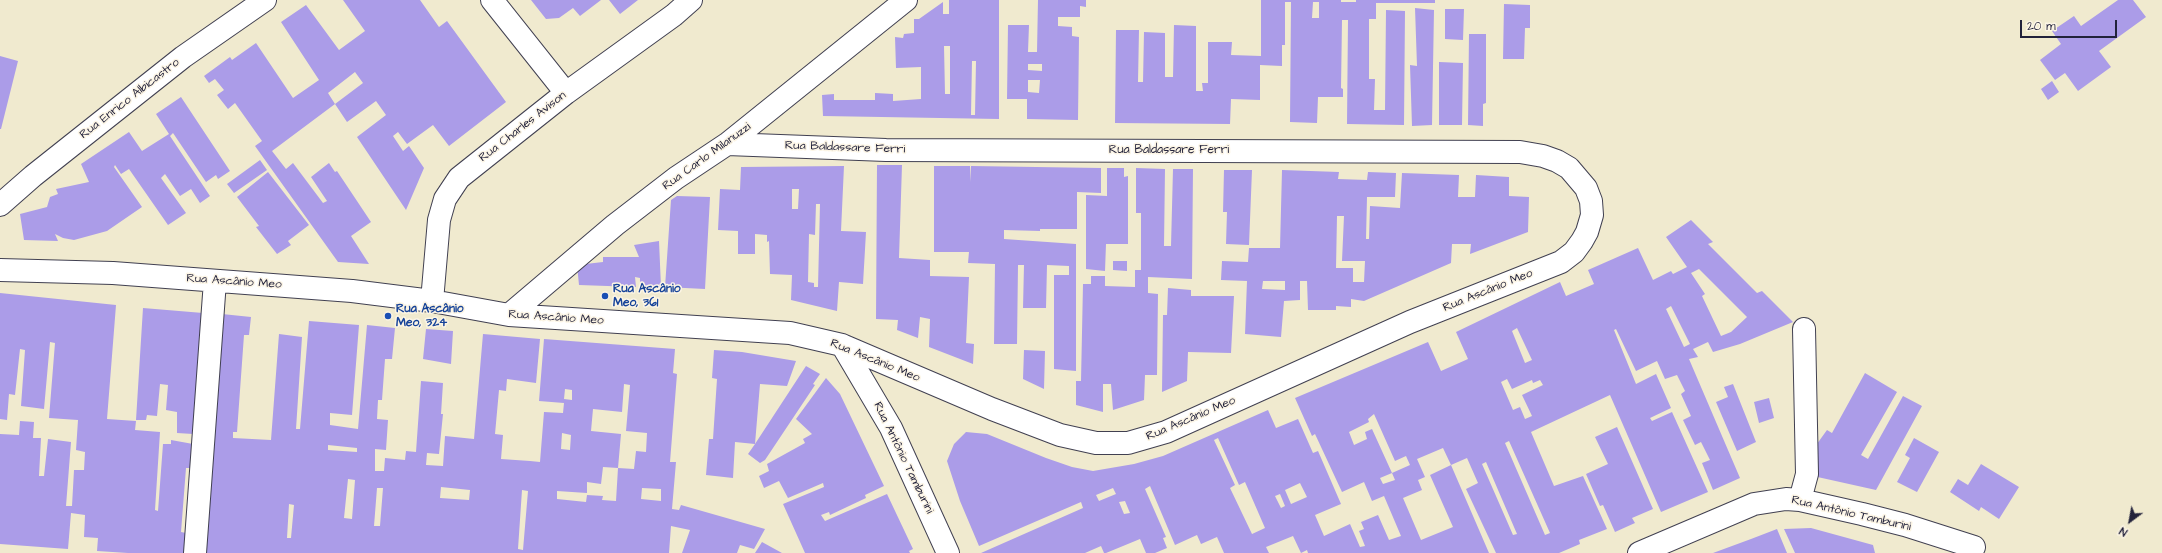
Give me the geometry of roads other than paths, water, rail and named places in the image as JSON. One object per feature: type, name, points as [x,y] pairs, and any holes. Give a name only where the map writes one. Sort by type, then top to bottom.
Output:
[{"type":"street","name":"Rua Enrico Albicastro","points":[[0,205],[33,176],[183,57],[266,0]]},
{"type":"street","points":[[492,0],[566,93]]},
{"type":"street","name":"Rua Charles Avison","points":[[432,301],[439,220],[445,199],[459,178],[566,93],[674,15],[691,0]]},
{"type":"street","name":"Rua Carlo Milanuzzi","points":[[509,316],[615,225],[676,178],[727,144],[906,0]]},
{"type":"street","name":"Rua Baldassare Ferri","points":[[727,144],[886,150],[1520,152],[1543,156],[1557,161],[1568,168],[1579,177],[1586,188],[1591,201]]},
{"type":"street","name":"Rua Ascânio Meo","points":[[0,270],[113,273],[352,291],[432,301],[509,316],[790,333],[842,345],[992,409],[1060,435],[1096,443],[1128,442],[1166,432],[1410,322],[1561,262],[1574,252],[1587,232],[1592,214],[1591,201]]},
{"type":"street","points":[[195,553],[215,281]]},
{"type":"street","points":[[1800,500],[1806,474],[1804,329]]},
{"type":"street","name":"Rua Antônio Tamburini","points":[[842,345],[891,428],[948,553]]},
{"type":"street","name":"Rua Antônio Tamburini","points":[[1639,553],[1754,504],[1786,499],[1800,500],[1905,525],[1974,547]]},
{"type":"place","name":"Rua Ascânio Meo, 361","points":[[605,296]]},
{"type":"place","name":"Rua Ascânio Meo, 324","points":[[388,316]]}]
